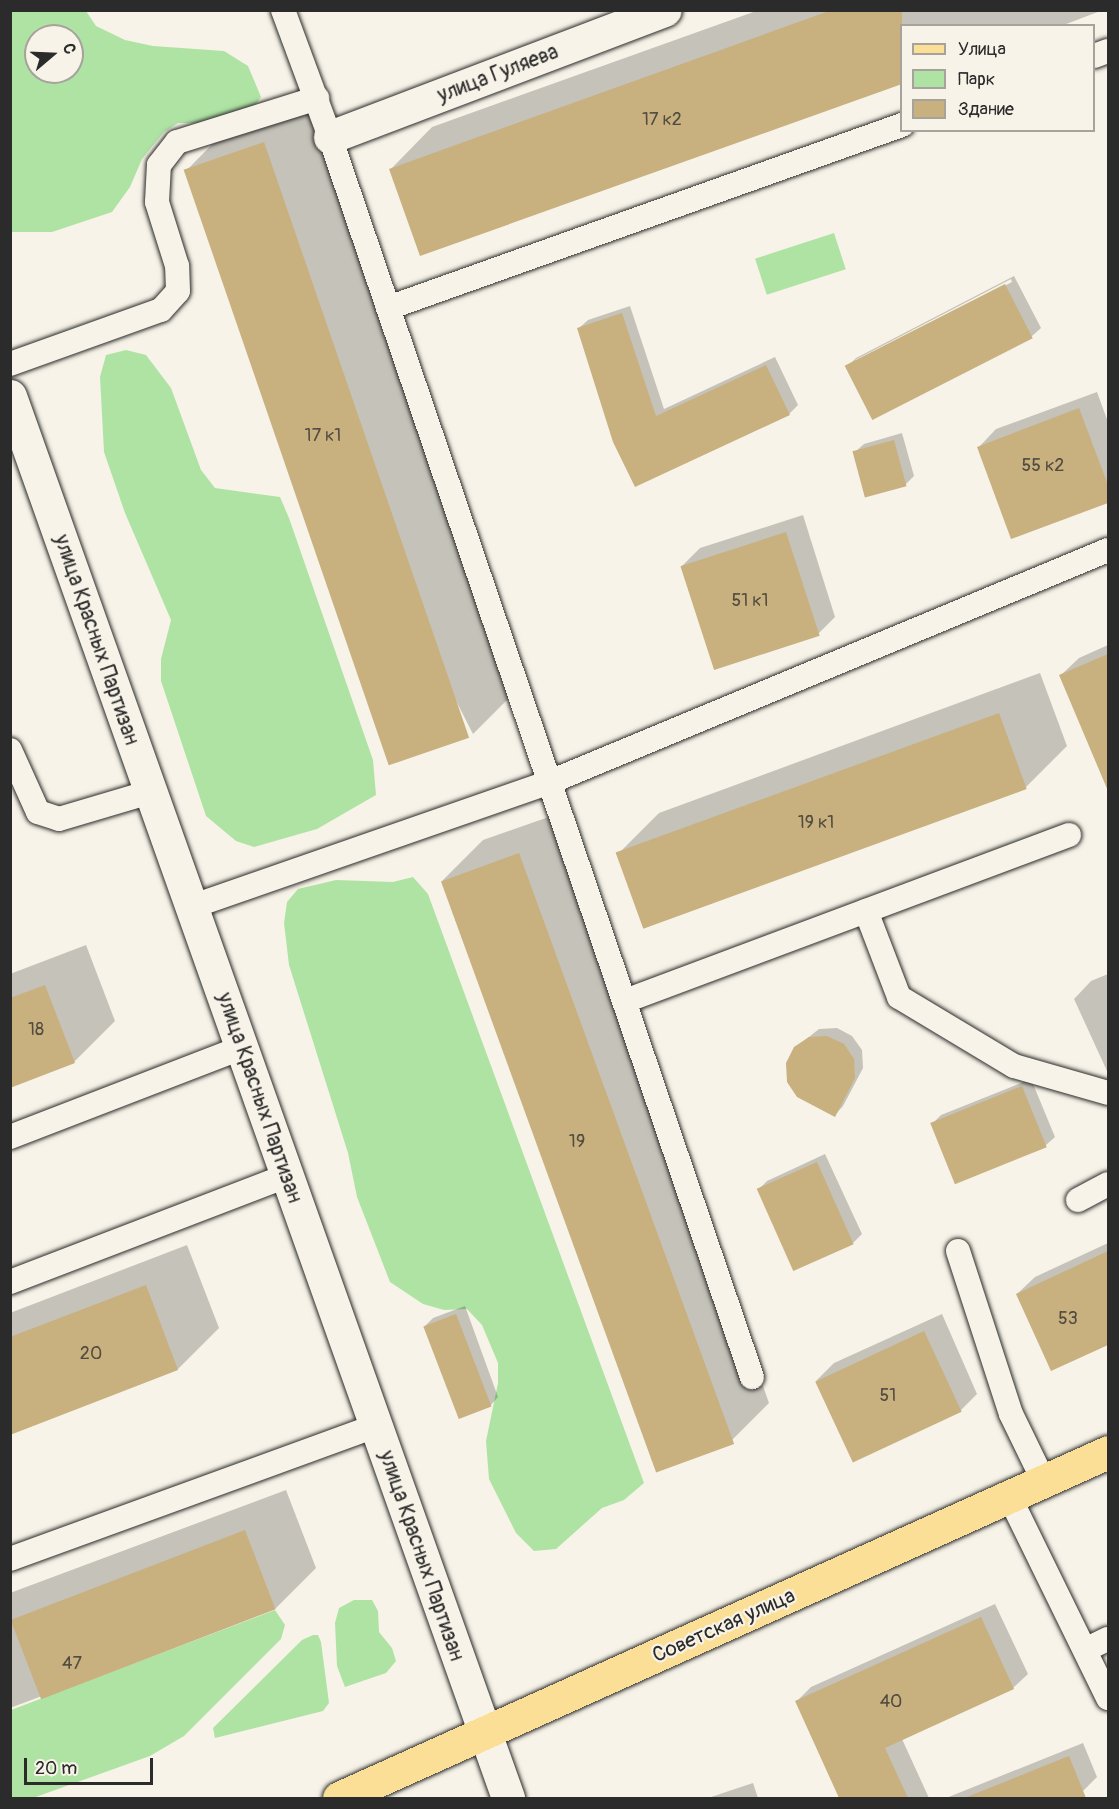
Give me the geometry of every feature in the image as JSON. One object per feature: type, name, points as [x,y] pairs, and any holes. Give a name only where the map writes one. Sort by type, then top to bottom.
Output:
[{"type":"main road","name":"Советская улица","points":[[339,1798],[1108,1452]]},
{"type":"street","name":"улица Гуляева","points":[[330,137],[665,10]]},
{"type":"street","name":"улица Красных Партизан","points":[[10,396],[508,1798]]},
{"type":"lane","points":[[283,10],[317,98],[752,1377]]},
{"type":"lane","points":[[10,364],[161,310],[178,291],[177,266],[157,202],[159,165],[177,142],[317,98]]},
{"type":"lane","points":[[388,308],[900,126]]},
{"type":"lane","points":[[191,907],[550,782],[1108,550]]},
{"type":"lane","points":[[10,750],[38,812],[59,819],[150,792]]},
{"type":"lane","points":[[625,1001],[1069,835]]},
{"type":"lane","points":[[866,911],[899,997],[1014,1066],[1108,1093]]},
{"type":"lane","points":[[10,1137],[241,1048]]},
{"type":"lane","points":[[10,1282],[286,1176]]},
{"type":"lane","points":[[1078,1200],[1108,1184]]},
{"type":"lane","points":[[958,1251],[1011,1414],[1044,1482]]},
{"type":"lane","points":[[10,1559],[375,1426]]},
{"type":"lane","points":[[1010,1498],[1108,1698]]},
{"type":"lane","points":[[1085,1650],[1108,1639]]},
{"type":"green space","points":[[11,11],[86,11],[96,26],[125,40],[153,46],[224,51],[248,66],[261,97],[248,115],[206,123],[178,123],[164,132],[142,159],[130,187],[112,212],[52,232],[11,232]]},
{"type":"green space","points":[[834,233],[846,269],[767,295],[755,259]]},
{"type":"green space","points":[[126,350],[146,355],[171,388],[201,470],[215,488],[280,497],[289,518],[373,760],[376,795],[317,829],[254,847],[236,841],[206,816],[161,681],[161,659],[171,620],[125,513],[104,452],[100,377],[106,355]]},
{"type":"green space","points":[[413,877],[428,894],[644,1483],[624,1500],[602,1508],[556,1549],[534,1551],[516,1533],[489,1479],[486,1441],[498,1383],[498,1363],[482,1325],[467,1309],[444,1310],[423,1304],[390,1282],[357,1197],[348,1153],[289,965],[284,923],[287,902],[298,889],[336,880],[393,882]]},
{"type":"green space","points":[[354,1600],[372,1600],[378,1611],[379,1632],[392,1648],[396,1661],[386,1673],[345,1687],[337,1666],[335,1623],[339,1608]]},
{"type":"green space","points":[[275,1610],[285,1625],[281,1639],[184,1736],[150,1756],[33,1798],[11,1798],[11,1710]]},
{"type":"green space","points":[[318,1635],[321,1642],[329,1703],[323,1711],[215,1738],[213,1728],[302,1640]]},
{"type":"building","points":[[832,10],[902,10],[900,85],[420,256],[389,169]]},
{"type":"building","points":[[264,142],[469,738],[389,765],[184,170]]},
{"type":"building","points":[[1005,284],[1033,338],[872,420],[845,366]]},
{"type":"building","points":[[622,313],[656,416],[766,365],[790,415],[635,487],[613,442],[577,328]]},
{"type":"building","points":[[1079,408],[1108,485],[1108,503],[1011,539],[977,447]]},
{"type":"building","points":[[894,440],[906,486],[865,497],[852,451]]},
{"type":"building","points":[[786,532],[820,636],[714,670],[680,566]]},
{"type":"building","points":[[1108,654],[1108,791],[1059,675]]},
{"type":"building","points":[[999,713],[1027,789],[643,929],[616,853]]},
{"type":"building","points":[[519,853],[734,1444],[656,1472],[441,881]]},
{"type":"building","points":[[45,985],[75,1063],[10,1088],[10,998]]},
{"type":"building","points":[[827,1036],[844,1044],[854,1059],[855,1078],[835,1117],[797,1097],[787,1082],[786,1063],[794,1047],[809,1037]]},
{"type":"building","points":[[1022,1086],[1047,1147],[955,1184],[930,1123]]},
{"type":"building","points":[[817,1162],[854,1244],[793,1271],[757,1189]]},
{"type":"building","points":[[1108,1251],[1108,1345],[1051,1371],[1016,1294]]},
{"type":"building","points":[[146,1285],[178,1370],[10,1435],[10,1337]]},
{"type":"building","points":[[456,1314],[491,1406],[459,1419],[423,1327]]},
{"type":"building","points":[[924,1331],[962,1412],[853,1462],[815,1382]]},
{"type":"building","points":[[245,1530],[275,1609],[41,1699],[11,1620]]},
{"type":"building","points":[[981,1617],[1014,1689],[885,1748],[908,1798],[839,1798],[795,1701]]},
{"type":"building","points":[[1069,1756],[1086,1798],[967,1797]]}]
